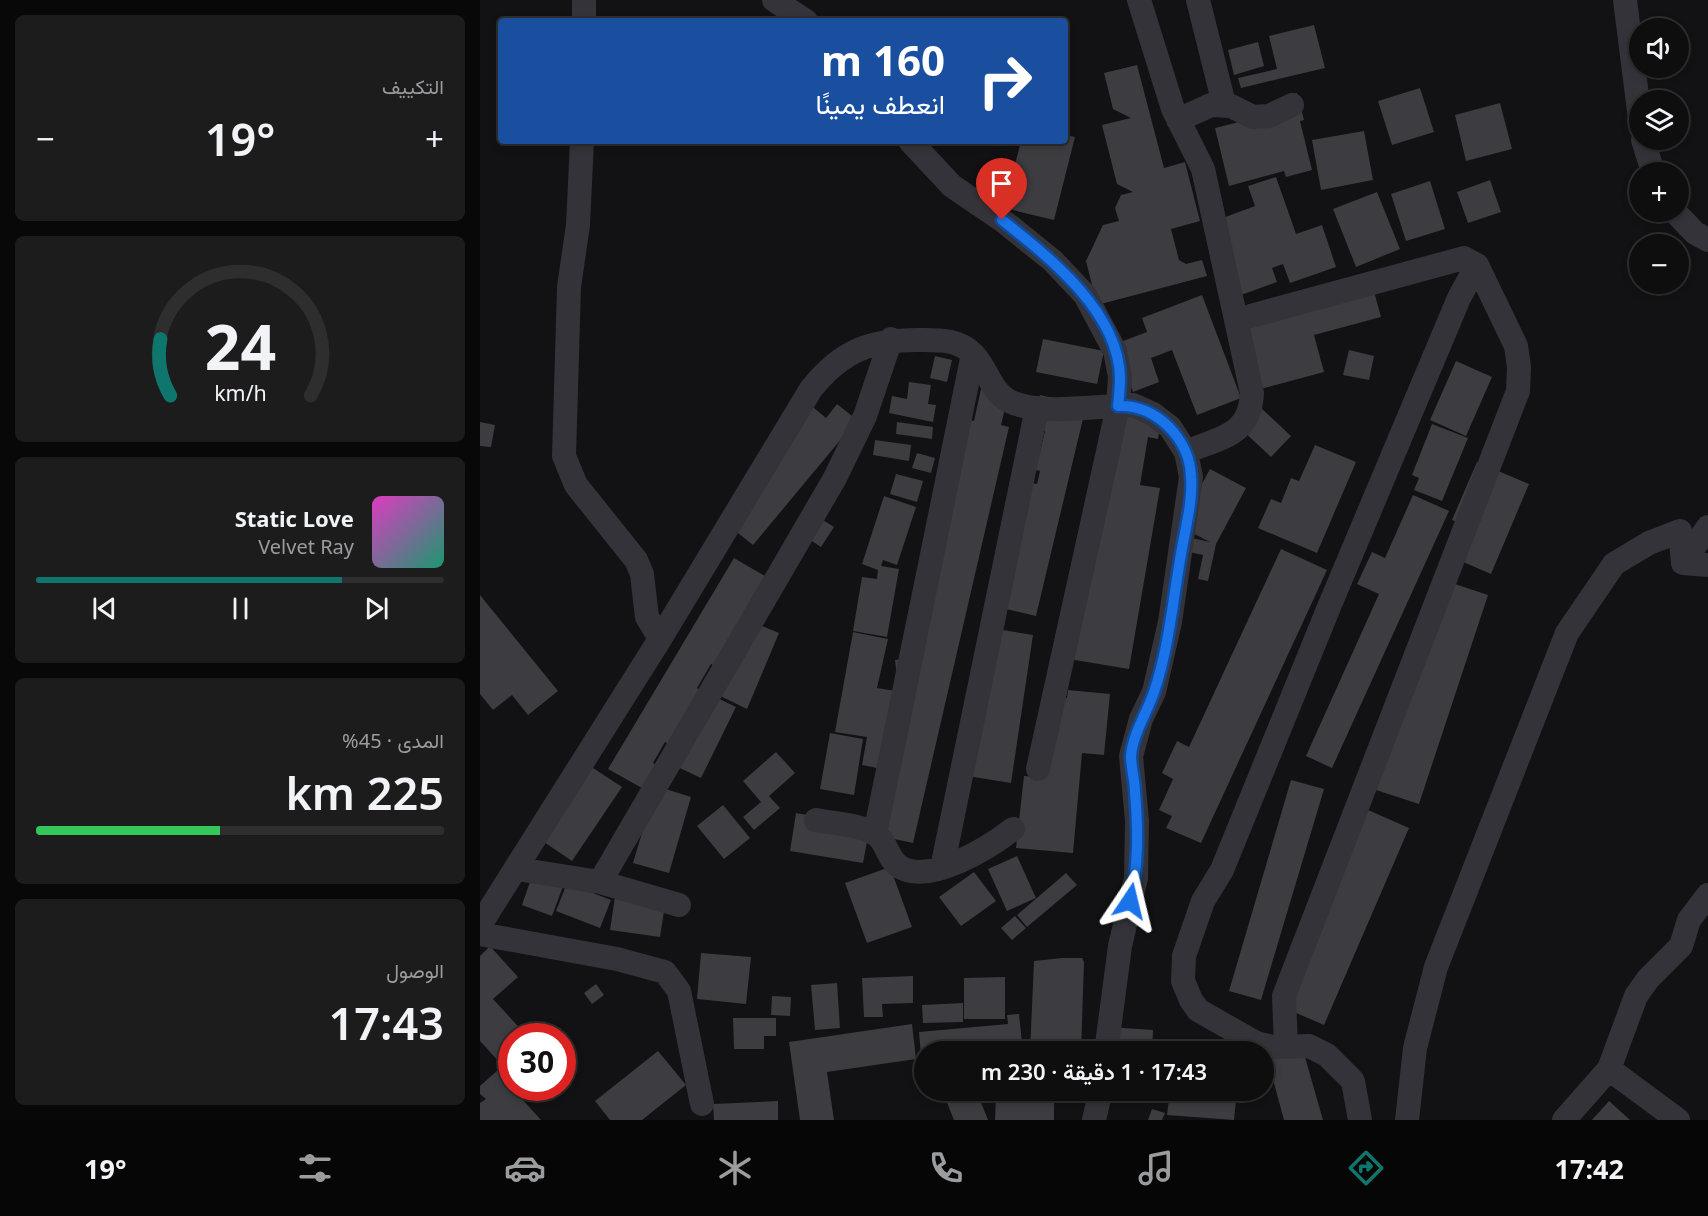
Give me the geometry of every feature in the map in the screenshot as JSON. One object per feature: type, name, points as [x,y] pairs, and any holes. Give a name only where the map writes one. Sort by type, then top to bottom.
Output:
[{"type":"street","points":[[584,0],[584,18]]},
{"type":"street","points":[[774,0],[801,18]]},
{"type":"street","points":[[1139,0],[1178,120],[1203,169],[1252,393],[1251,411],[1246,421],[1235,431],[1186,452]]},
{"type":"street","points":[[1198,0],[1224,104]]},
{"type":"street","points":[[1625,0],[1636,90]]},
{"type":"street","points":[[1178,120],[1211,105],[1224,104],[1253,117],[1269,116],[1292,105]]},
{"type":"street","points":[[582,144],[578,225],[569,287],[564,456],[576,485],[636,561],[642,574],[647,618],[660,639]]},
{"type":"street","points":[[913,144],[952,186],[1002,220],[1053,261],[1084,296],[1115,351],[1120,377],[1118,406],[1038,769]]},
{"type":"street","points":[[1685,222],[1695,233],[1708,240]]},
{"type":"street","points":[[1236,320],[1464,258],[1476,265],[1516,346],[1519,367],[1518,391],[1284,996],[1286,1046]]},
{"type":"street","points":[[1360,1120],[1356,1091],[1347,1073],[1327,1054],[1309,1046],[1273,1047],[1256,1043],[1198,1010],[1183,981],[1184,956],[1203,901],[1222,870],[1329,607],[1459,298],[1476,265]]},
{"type":"street","points":[[600,882],[835,478],[865,416],[891,339]]},
{"type":"street","points":[[480,925],[518,869],[811,389],[840,359],[866,345],[891,339],[951,340],[973,354],[984,367],[996,390],[1008,401],[1037,408],[1133,405],[1153,414],[1170,428],[1186,452],[1191,477],[1170,622],[1154,692],[1141,719],[1131,756],[1137,821],[1136,878],[1120,946],[1107,1041]]},
{"type":"street","points":[[875,834],[973,354]]},
{"type":"street","points":[[942,868],[1037,408]]},
{"type":"street","points":[[1683,563],[1708,527]]},
{"type":"street","points":[[1407,1120],[1415,1048],[1436,967],[1567,633],[1614,564],[1649,543],[1680,531],[1683,563]]},
{"type":"street","points":[[1683,563],[1708,565]]},
{"type":"street","points":[[816,820],[875,834],[900,867],[909,870],[942,868],[969,859],[1013,828]]},
{"type":"street","points":[[518,869],[600,882],[680,905]]},
{"type":"street","points":[[1564,1120],[1609,1069],[1636,996],[1648,979],[1681,946],[1689,920],[1708,895]]},
{"type":"street","points":[[480,934],[617,959],[665,972],[680,991],[702,1104]]},
{"type":"street","points":[[1609,1069],[1678,1120]]},
{"type":"street","points":[[1094,1120],[1098,1101]]},
{"type":"building","points":[[1314,25],[1325,68],[1241,88],[1238,78],[1277,69],[1269,36]]},
{"type":"building","points":[[1258,42],[1264,66],[1234,75],[1228,50]]},
{"type":"building","points":[[1137,65],[1164,168],[1185,162],[1200,221],[1171,229],[1179,260],[1186,264],[1202,260],[1207,276],[1097,305],[1086,261],[1103,225],[1119,221],[1115,208],[1121,195],[1133,192],[1117,184],[1102,125],[1131,118],[1113,109],[1104,73]]},
{"type":"building","points":[[1420,88],[1434,132],[1392,145],[1378,101]]},
{"type":"building","points":[[1297,93],[1304,120],[1300,121],[1312,170],[1286,177],[1284,171],[1229,186],[1215,128],[1283,111],[1280,98]]},
{"type":"building","points":[[1500,103],[1512,149],[1466,161],[1455,115]]},
{"type":"building","points":[[1364,131],[1373,180],[1321,190],[1312,140]]},
{"type":"building","points":[[1068,136],[1075,137],[1054,220],[1004,208],[1020,144],[1068,144]]},
{"type":"building","points":[[1276,177],[1296,234],[1322,225],[1336,267],[1290,283],[1283,264],[1272,268],[1277,282],[1230,299],[1220,219],[1255,206],[1248,186]]},
{"type":"building","points":[[1490,180],[1501,212],[1468,223],[1457,192]]},
{"type":"building","points":[[1430,181],[1445,229],[1406,241],[1391,194]]},
{"type":"building","points":[[1377,192],[1400,249],[1356,267],[1333,209]]},
{"type":"building","points":[[1370,277],[1381,317],[1314,335],[1324,372],[1257,390],[1236,315]]},
{"type":"building","points":[[1202,295],[1241,398],[1197,415],[1172,350],[1151,358],[1159,382],[1133,392],[1115,344],[1147,332],[1142,318]]},
{"type":"building","points":[[1043,339],[1104,351],[1097,384],[1036,372]]},
{"type":"building","points":[[1349,350],[1374,356],[1369,380],[1343,375]]},
{"type":"building","points":[[935,356],[952,360],[947,382],[930,378]]},
{"type":"building","points":[[1456,361],[1492,377],[1466,436],[1430,420]]},
{"type":"building","points":[[909,382],[931,385],[928,404],[936,405],[933,422],[889,413],[892,396],[907,399]]},
{"type":"building","points":[[981,389],[1008,395],[1001,425],[1009,427],[913,843],[871,834],[897,678],[895,660],[909,658],[968,420],[974,421]]},
{"type":"building","points":[[1040,395],[1086,406],[1036,616],[989,605],[1024,481],[1037,484],[1040,471],[1023,467],[1028,449],[1040,452],[1045,431],[1033,428]]},
{"type":"building","points":[[807,402],[826,418],[837,404],[857,420],[753,545],[733,529]]},
{"type":"building","points":[[1260,407],[1291,436],[1271,457],[1240,428]]},
{"type":"building","points":[[1104,416],[1162,417],[1158,439],[1148,437],[1140,485],[1160,488],[1129,669],[1063,658]]},
{"type":"building","points":[[480,422],[495,425],[491,447],[480,446]]},
{"type":"building","points":[[897,422],[933,427],[932,439],[896,434]]},
{"type":"building","points":[[1432,424],[1468,438],[1442,501],[1414,490],[1419,478],[1412,475]]},
{"type":"building","points":[[875,440],[911,445],[909,461],[873,455]]},
{"type":"building","points":[[1315,445],[1356,462],[1317,553],[1258,528],[1271,499],[1281,503],[1291,478],[1299,481]]},
{"type":"building","points":[[917,453],[935,458],[931,473],[912,468]]},
{"type":"building","points":[[1477,462],[1529,484],[1491,574],[1454,558],[1468,527],[1452,520]]},
{"type":"building","points":[[1210,469],[1246,488],[1216,544],[1208,581],[1198,579],[1203,555],[1184,551],[1187,537],[1210,542],[1179,526]]},
{"type":"building","points":[[896,474],[923,481],[917,502],[890,494]]},
{"type":"building","points":[[1413,495],[1449,511],[1332,768],[1306,756],[1379,594],[1357,584],[1372,552],[1385,558]]},
{"type":"building","points":[[884,496],[916,507],[897,565],[883,560],[881,566],[899,569],[887,637],[853,631],[862,577],[877,579],[878,570],[862,564]]},
{"type":"building","points":[[815,515],[834,527],[821,547],[803,535]]},
{"type":"building","points":[[1281,549],[1327,570],[1201,843],[1166,828],[1172,816],[1159,810],[1173,779],[1162,773],[1177,741],[1189,747]]},
{"type":"building","points":[[734,558],[765,576],[697,688],[700,690],[668,744],[665,742],[653,763],[656,765],[642,788],[608,769]]},
{"type":"building","points":[[1446,581],[1488,595],[1419,804],[1376,790]]},
{"type":"building","points":[[480,595],[558,691],[528,715],[512,695],[493,710],[480,694]]},
{"type":"building","points":[[743,618],[779,633],[747,709],[712,692]]},
{"type":"building","points":[[997,629],[1033,635],[1011,783],[961,775]]},
{"type":"building","points":[[853,632],[888,639],[877,688],[896,691],[882,769],[862,765],[867,737],[835,732]]},
{"type":"building","points":[[1068,690],[1110,694],[1104,755],[1082,753],[1073,853],[1016,848],[1024,776],[1040,777],[1048,697],[1067,698]]},
{"type":"building","points":[[705,692],[736,707],[701,778],[667,762]]},
{"type":"building","points":[[830,733],[863,739],[854,795],[820,789]]},
{"type":"building","points":[[776,752],[795,773],[769,796],[780,808],[754,830],[743,817],[761,802],[743,781]]},
{"type":"building","points":[[587,764],[622,787],[572,861],[538,838]]},
{"type":"building","points":[[1291,780],[1324,789],[1261,1000],[1229,991]]},
{"type":"building","points":[[656,786],[691,797],[669,873],[633,863]]},
{"type":"building","points":[[723,805],[750,838],[724,859],[697,826]]},
{"type":"building","points":[[1368,810],[1409,828],[1324,1025],[1287,1009]]},
{"type":"building","points":[[796,813],[870,826],[863,863],[790,851]]},
{"type":"building","points":[[1017,856],[1036,898],[1007,911],[988,869]]},
{"type":"building","points":[[890,867],[912,927],[867,943],[845,883]]},
{"type":"building","points":[[534,870],[565,881],[552,916],[522,905]]},
{"type":"building","points":[[974,872],[996,901],[961,926],[939,897]]},
{"type":"building","points":[[1066,873],[1077,885],[1027,927],[1017,915]]},
{"type":"building","points":[[567,883],[611,900],[600,928],[556,911]]},
{"type":"building","points":[[616,890],[666,898],[660,937],[610,930]]},
{"type":"building","points":[[1015,916],[1026,928],[1012,940],[1001,928]]},
{"type":"building","points":[[490,946],[518,977],[493,999],[515,1023],[498,1023],[498,1061],[480,1041],[480,956]]},
{"type":"building","points":[[701,953],[751,957],[746,1004],[697,999]]},
{"type":"building","points":[[1082,958],[1084,962],[1081,1041],[1030,1041],[1034,961]]},
{"type":"building","points":[[913,976],[913,1003],[882,1004],[883,1017],[864,1017],[862,978]]},
{"type":"building","points":[[1005,977],[1005,1019],[964,1019],[964,978]]},
{"type":"building","points":[[837,983],[840,1028],[815,1030],[811,985]]},
{"type":"building","points":[[596,984],[604,995],[592,1004],[584,993]]},
{"type":"building","points":[[772,996],[791,997],[790,1016],[771,1015]]},
{"type":"building","points":[[963,1003],[963,1022],[923,1023],[922,1005]]},
{"type":"building","points":[[1019,1014],[1022,1041],[920,1041],[919,1032],[1008,1024],[1007,1015]]},
{"type":"building","points":[[733,1018],[776,1018],[776,1036],[764,1036],[764,1049],[734,1049]]},
{"type":"building","points":[[912,1024],[914,1059],[827,1072],[834,1120],[800,1120],[789,1042]]},
{"type":"building","points":[[1109,1027],[1153,1030],[1152,1041],[1108,1041]]},
{"type":"building","points":[[1303,1050],[1323,1120],[1284,1120],[1274,1083],[1274,1059]]},
{"type":"building","points":[[658,1051],[686,1085],[642,1120],[610,1120],[595,1101]]},
{"type":"building","points":[[498,1070],[498,1101],[524,1101],[541,1120],[480,1120],[480,1103],[486,1099],[480,1094],[480,1086]]},
{"type":"building","points":[[778,1101],[778,1120],[714,1120],[713,1104]]},
{"type":"building","points":[[946,1101],[980,1101],[988,1120],[954,1120]]},
{"type":"building","points":[[996,1101],[1054,1101],[1054,1120],[995,1120]]},
{"type":"building","points":[[1169,1101],[1236,1101],[1234,1120],[1167,1115]]},
{"type":"building","points":[[1609,1101],[1630,1120],[1592,1120]]},
{"type":"building","points":[[1152,1109],[1165,1113],[1162,1120],[1148,1120]]},
{"type":"route","points":[[1002,220],[1053,261],[1084,296],[1104,327],[1115,351],[1120,377],[1118,406],[1133,405],[1153,414],[1170,428],[1186,452],[1191,477],[1170,622],[1154,692],[1141,719],[1131,756],[1137,821],[1136,878],[1130,901]]}]
